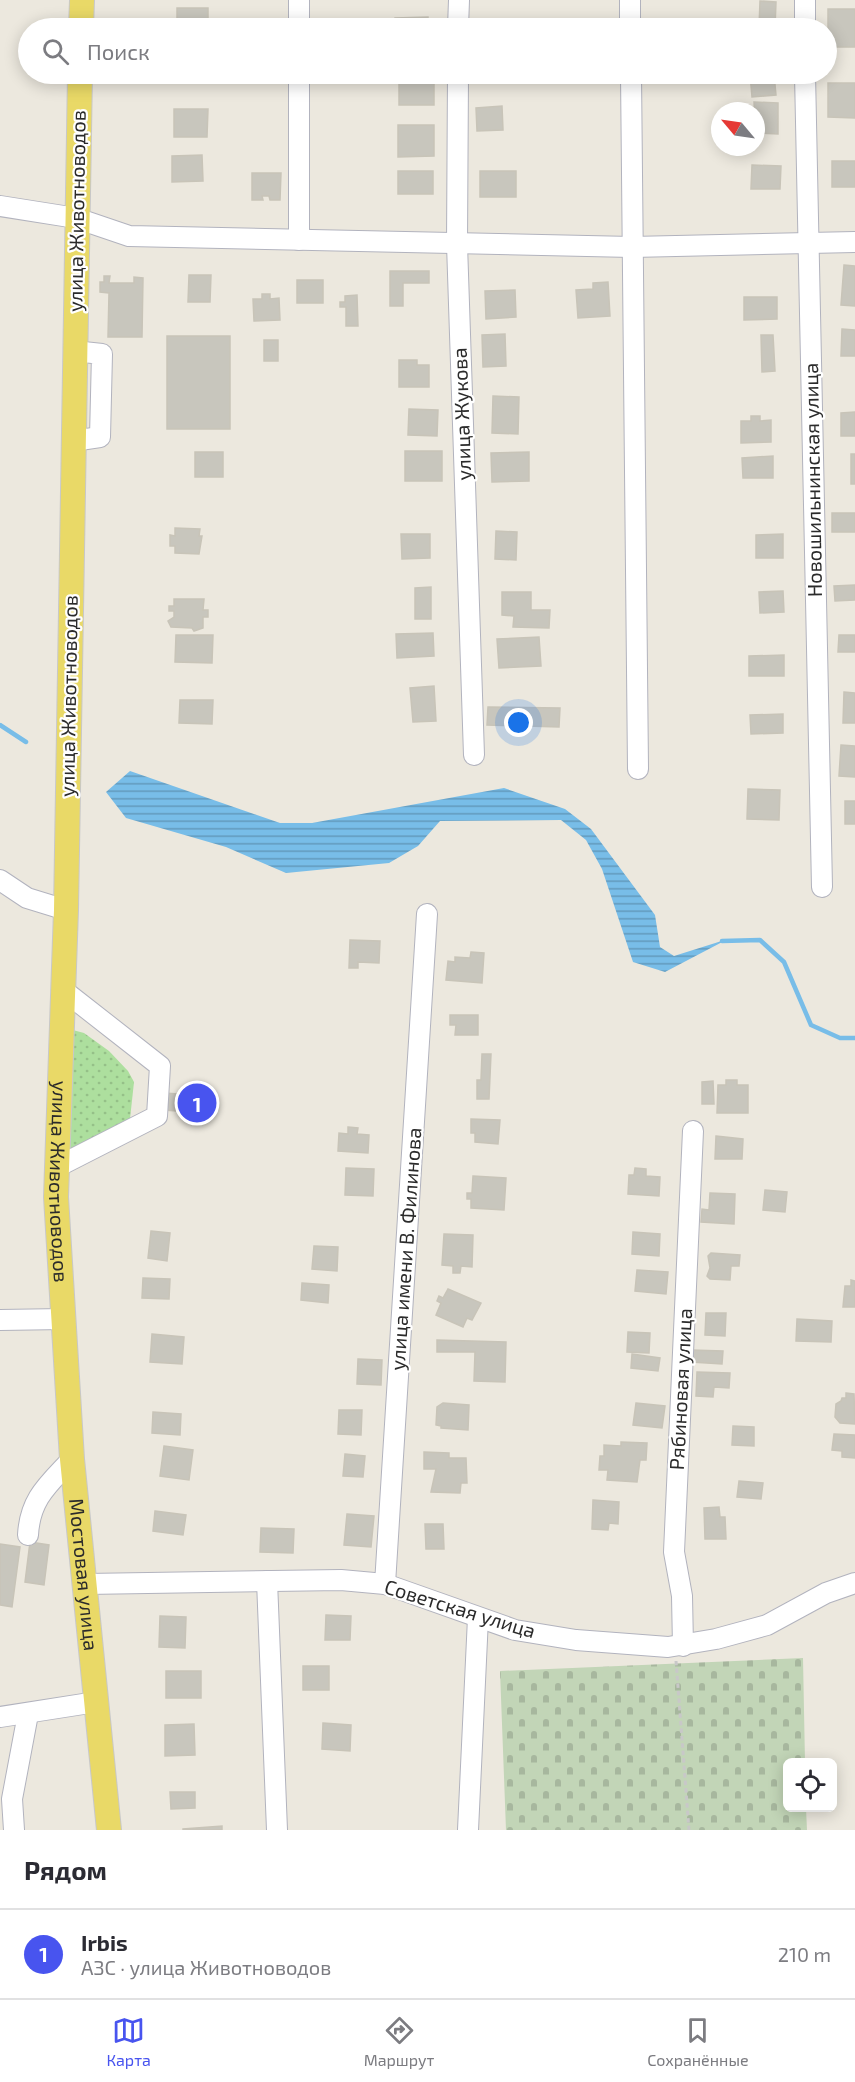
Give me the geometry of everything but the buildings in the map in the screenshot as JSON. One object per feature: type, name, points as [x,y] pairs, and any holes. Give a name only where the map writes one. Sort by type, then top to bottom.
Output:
[{"type":"main road","points":[[81,18],[82,0]]},
{"type":"main road","name":"улица Животноводов","points":[[64,1319],[57,1167],[66,910],[80,84]]},
{"type":"main road","name":"Мостовая улица","points":[[64,1319],[72,1459],[109,1830]]},
{"type":"street","points":[[299,0],[299,18]]},
{"type":"street","points":[[458,18],[459,0]]},
{"type":"street","points":[[630,0],[630,18]]},
{"type":"street","points":[[805,0],[805,18]]},
{"type":"street","points":[[298,240],[299,84]]},
{"type":"street","name":"улица Жукова","points":[[458,84],[457,244],[474,755]]},
{"type":"street","points":[[631,84],[638,769]]},
{"type":"street","name":"Новошильнинская улица","points":[[805,84],[822,887]]},
{"type":"street","points":[[0,206],[76,218],[129,236],[632,247],[807,241],[855,242]]},
{"type":"street","points":[[0,880],[27,898],[66,910]]},
{"type":"street","name":"улица имени В. Филинова","points":[[384,1584],[427,914]]},
{"type":"street","points":[[57,1167],[157,1116],[160,1066],[63,990]]},
{"type":"street","name":"Рябиновая улица","points":[[676,1647],[682,1596],[674,1552],[693,1131]]},
{"type":"street","points":[[0,1320],[64,1319]]},
{"type":"street","points":[[28,1535],[30,1515],[40,1494],[72,1459]]},
{"type":"street","name":"Советская улица","points":[[86,1584],[341,1580],[384,1584],[515,1630],[576,1640],[676,1647],[767,1625],[826,1593],[855,1583]]},
{"type":"street","points":[[267,1581],[278,1830]]},
{"type":"street","points":[[468,1830],[478,1618]]},
{"type":"street","points":[[0,1717],[96,1702]]},
{"type":"street","points":[[14,1830],[12,1799],[28,1714]]},
{"type":"path","points":[[676,1647],[688,1830]]},
{"type":"green space","points":[[69,1029],[84,1033],[109,1051],[128,1071],[134,1082],[130,1119],[119,1133],[73,1152],[66,1145]]},
{"type":"green space","points":[[803,1658],[805,1758],[783,1758],[783,1812],[806,1812],[807,1830],[506,1830],[500,1671]]},
{"type":"water","points":[[130,771],[280,823],[312,823],[504,788],[565,809],[591,829],[655,915],[660,947],[674,956],[728,939],[665,972],[633,962],[602,869],[586,840],[561,820],[440,821],[418,846],[389,863],[286,873],[226,847],[126,818],[106,792]]},
{"type":"waterway","points":[[0,725],[26,742]]},
{"type":"waterway","points":[[722,941],[760,940],[784,962],[811,1025],[840,1038],[855,1038]]},
{"type":"place","name":"Irbis","points":[[197,1103]]}]
